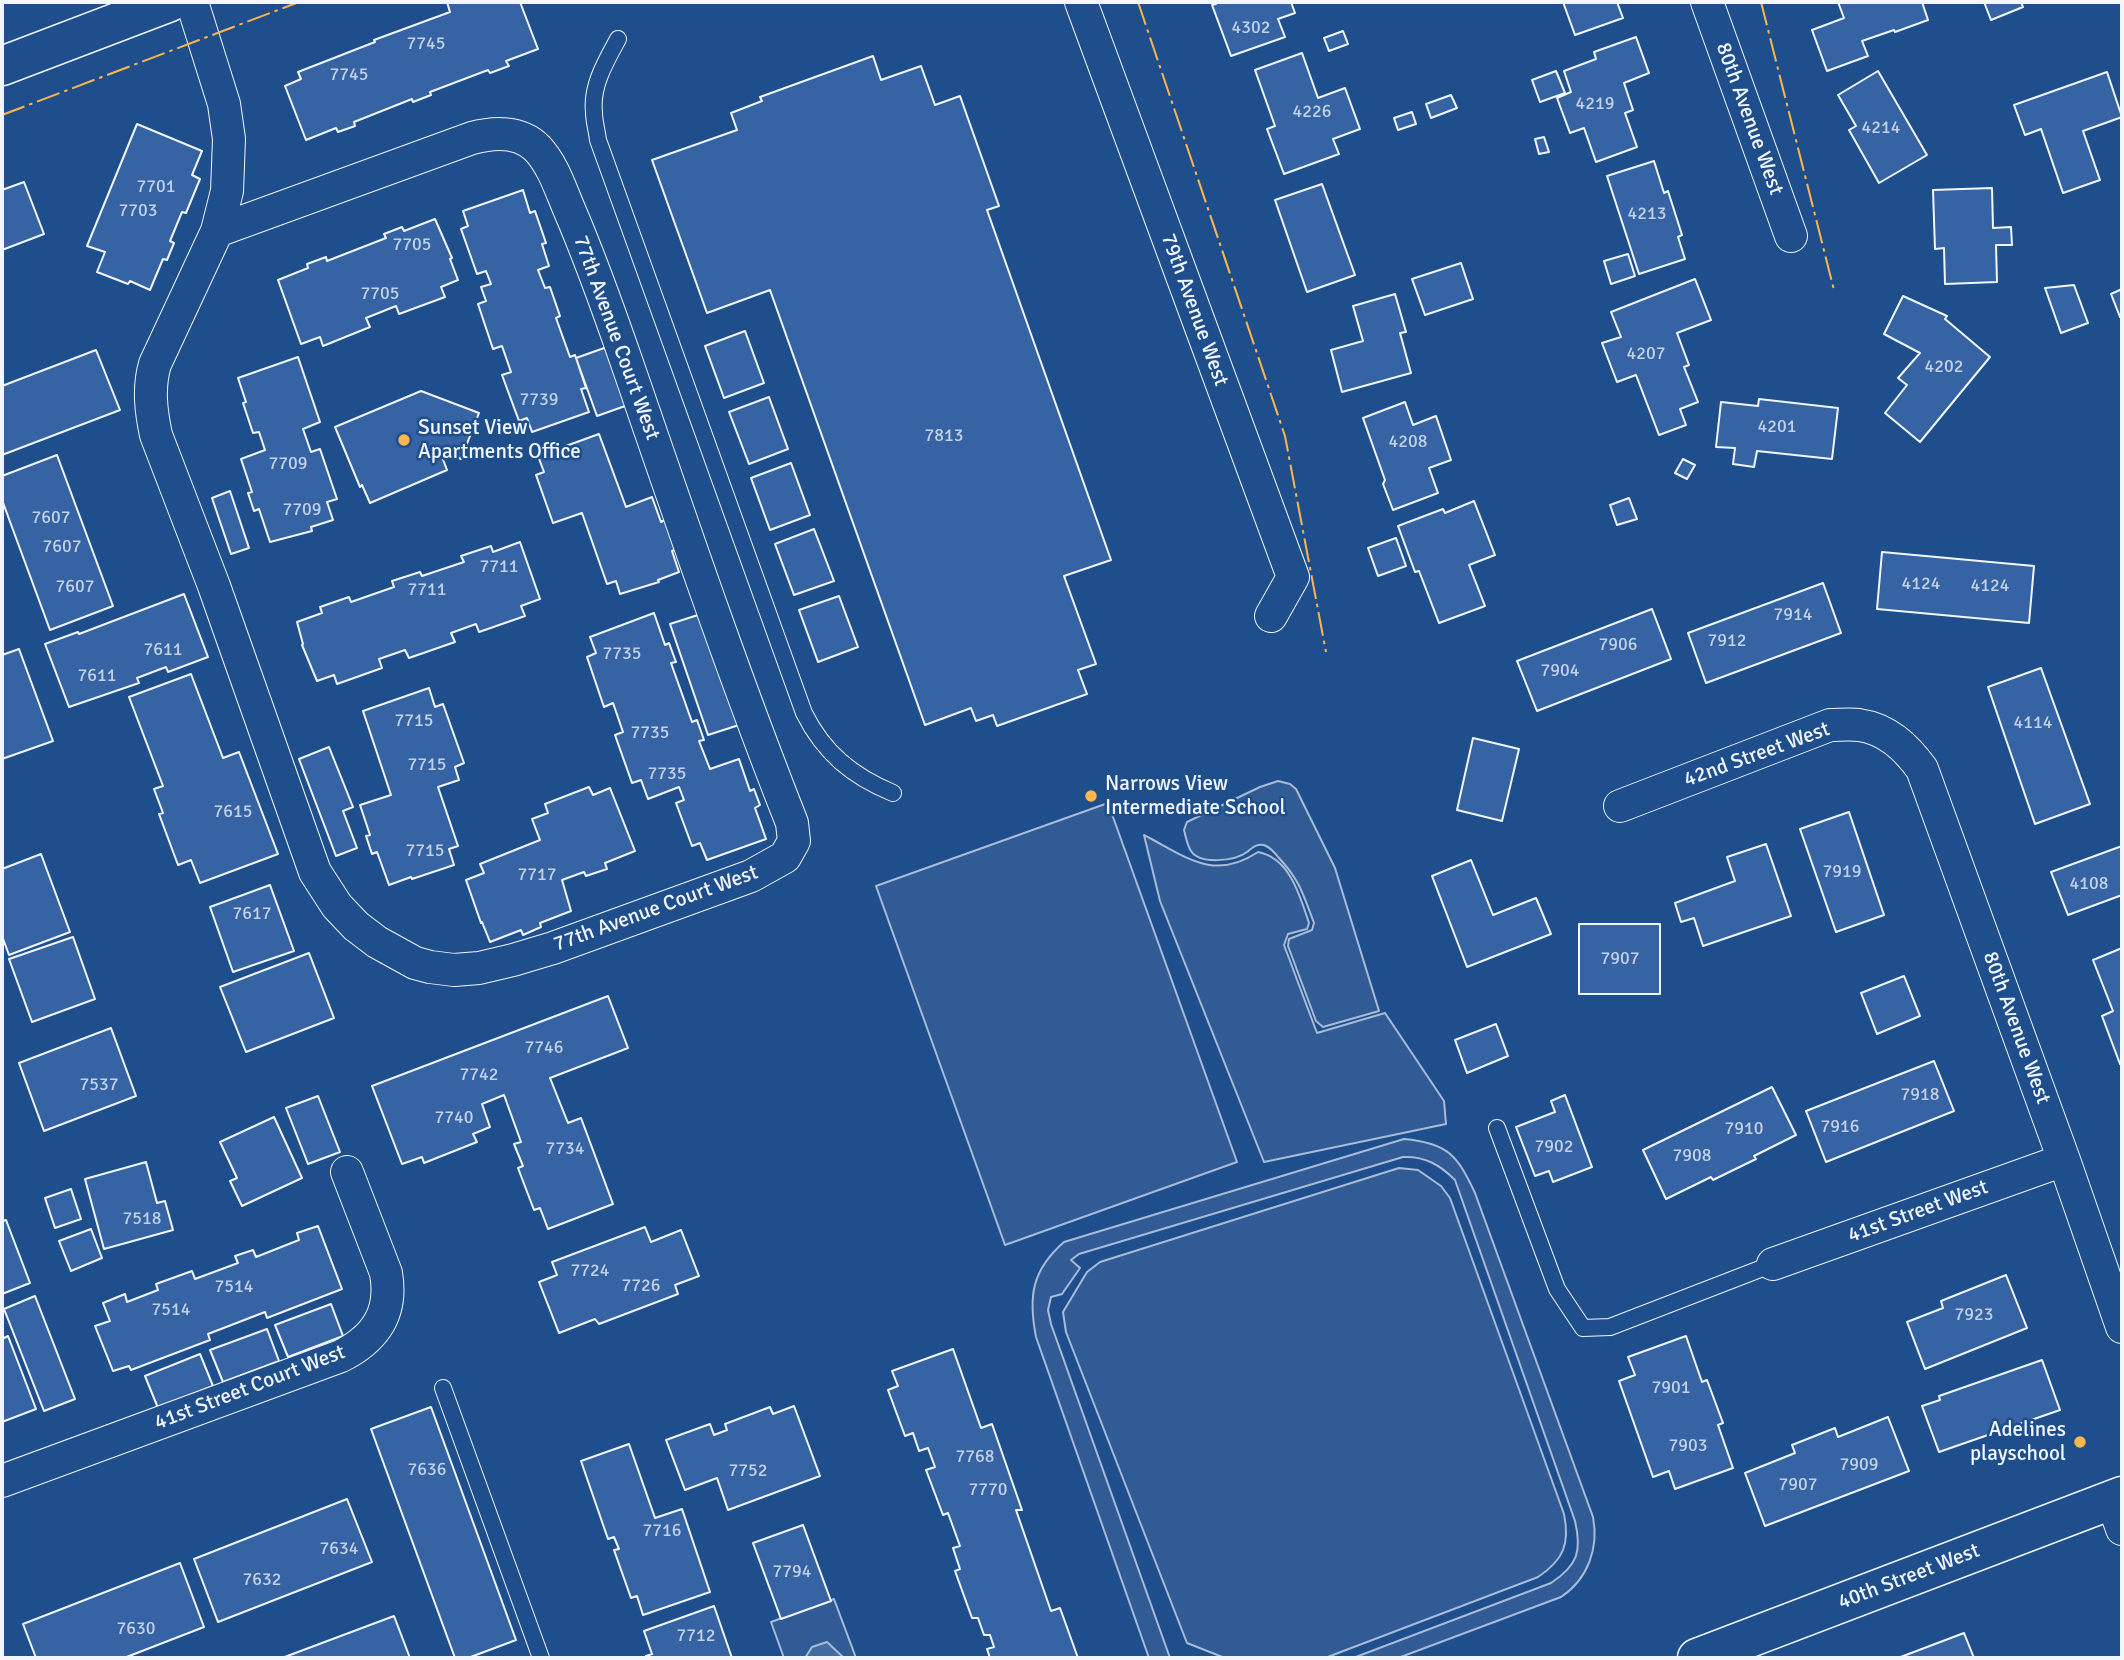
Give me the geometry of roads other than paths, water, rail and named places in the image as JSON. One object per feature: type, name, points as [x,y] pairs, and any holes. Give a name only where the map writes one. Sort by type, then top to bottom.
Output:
[{"type":"street","points":[[2,66],[170,2]]},
{"type":"street","name":"77th Avenue Court West","points":[[192,2],[224,104],[229,139],[227,191],[216,231],[155,364],[151,386],[152,413],[156,435],[214,586],[315,872],[337,906],[356,926],[377,942],[415,963],[454,970],[480,968],[553,948],[751,876],[785,857],[794,841],[792,823],[751,718],[592,262],[551,167],[535,146],[518,136],[507,134],[496,133],[472,138],[216,231]]},
{"type":"street","name":"79th Avenue West","points":[[1081,2],[1293,578],[1271,617]]},
{"type":"street","name":"80th Avenue West","points":[[1707,2],[1791,236]]},
{"type":"street","name":"42nd Street West","points":[[1620,806],[1830,726],[1859,725],[1895,739]]},
{"type":"street","name":"80th Avenue West","points":[[1895,739],[1909,751],[1922,769],[2122,1326]]},
{"type":"street","name":"41st Street West","points":[[1773,1264],[2064,1160]]},
{"type":"street","name":"41st Street Court West","points":[[2,1481],[341,1356],[367,1339],[383,1317],[388,1299],[388,1282],[347,1172]]},
{"type":"street","name":"40th Street West","points":[[1697,1658],[2119,1509]]},
{"type":"lane","points":[[618,39],[600,74],[595,94],[593,110],[598,140],[804,712],[825,746],[856,775],[894,793]]},
{"type":"lane","points":[[1497,1128],[1557,1289],[1583,1328],[1610,1327],[1773,1264]]},
{"type":"lane","points":[[443,1388],[541,1658]]},
{"type":"place","name":"Sunset View Apartments Office","points":[[404,440]]},
{"type":"place","name":"Narrows View Intermediate School","points":[[1091,796]]},
{"type":"place","name":"Adelines playschool","points":[[2080,1442]]}]
